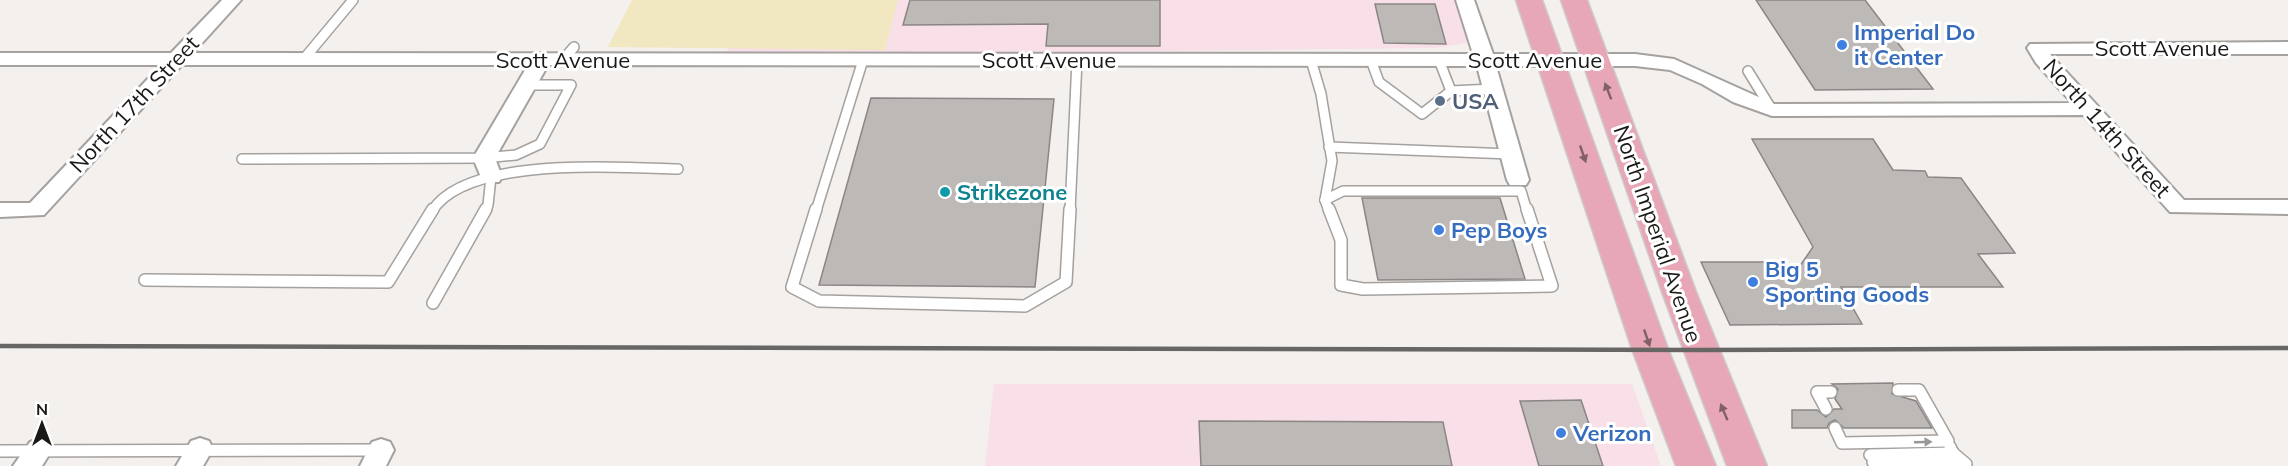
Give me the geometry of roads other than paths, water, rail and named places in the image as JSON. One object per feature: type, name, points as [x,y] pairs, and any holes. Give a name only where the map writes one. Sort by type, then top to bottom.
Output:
[{"type":"highway","name":"North Imperial Avenue","points":[[1528,0],[1650,349],[1696,466]]},
{"type":"highway","name":"North Imperial Avenue","points":[[1574,0],[1699,350],[1747,466]]},
{"type":"street","name":"North 17th Street","points":[[0,210],[36,210],[232,0]]},
{"type":"street","points":[[1465,0],[1485,60],[1520,185]]},
{"type":"street","name":"Scott Avenue","points":[[2037,48],[2288,48]]},
{"type":"street","name":"North 14th Street","points":[[2037,48],[2088,109],[2178,207],[2288,207]]},
{"type":"street","name":"Scott Avenue","points":[[0,59],[541,60],[568,53],[863,60],[1596,59],[1674,64],[1709,80],[1740,98],[1772,110],[2088,109]]},
{"type":"street","points":[[491,177],[484,158],[541,60]]},
{"type":"lane","points":[[303,60],[353,0]]},
{"type":"lane","points":[[863,60],[792,287],[819,301],[1025,306],[1066,282],[1077,60]]},
{"type":"lane","points":[[1311,60],[1321,94],[1332,161],[1325,200],[1341,240],[1341,285],[1363,289],[1552,285],[1520,185],[1343,190],[1325,200]]},
{"type":"lane","points":[[1371,60],[1379,82],[1422,114],[1451,91],[1493,89]]},
{"type":"lane","points":[[1439,60],[1451,91]]},
{"type":"lane","points":[[1748,71],[1772,110]]},
{"type":"lane","points":[[242,159],[484,158],[516,155],[540,144],[571,85],[526,85]]},
{"type":"lane","points":[[1329,147],[1510,154]]},
{"type":"lane","points":[[146,280],[388,282],[437,203],[447,194],[491,177],[532,168],[678,169]]},
{"type":"lane","points":[[433,303],[488,205],[491,177]]},
{"type":"lane","points":[[1835,429],[1842,443],[1871,457],[1966,464],[1950,447],[1919,390],[1898,390]]},
{"type":"lane","points":[[1826,410],[1817,392],[1831,392]]},
{"type":"lane","points":[[1871,457],[1950,447]]},
{"type":"lane","points":[[0,451],[32,458],[377,458]]},
{"type":"railway","points":[[0,346],[1699,350],[2288,348]]},
{"type":"place","name":"Imperial Do it Center","points":[[1842,45]]},
{"type":"place","name":"USA","points":[[1440,101]]},
{"type":"place","name":"Strikezone","points":[[945,192]]},
{"type":"place","name":"Pep Boys","points":[[1439,230]]},
{"type":"place","name":"Big 5 Sporting Goods","points":[[1753,282]]},
{"type":"place","name":"Verizon","points":[[1561,433]]}]
